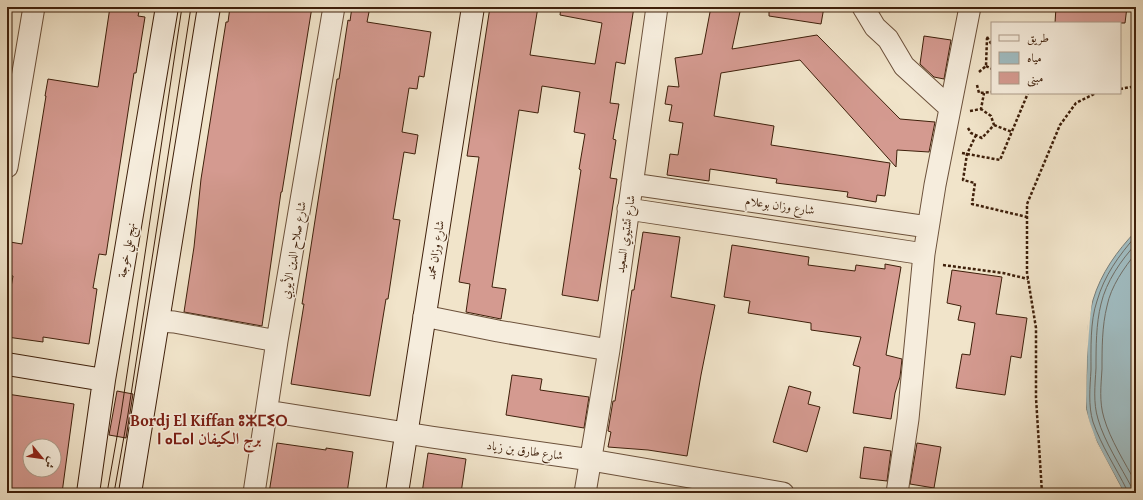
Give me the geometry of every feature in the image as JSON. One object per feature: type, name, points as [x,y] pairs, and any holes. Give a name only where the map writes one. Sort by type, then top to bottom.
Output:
[{"type":"main road","name":"نهج علي خوجة","points":[[88,493],[104,380],[168,7]]},
{"type":"main road","points":[[130,493],[209,7]]},
{"type":"main road","name":"شارع وزان محمد","points":[[397,493],[473,7]]},
{"type":"main road","points":[[7,364],[104,380]]},
{"type":"street","points":[[7,168],[34,7]]},
{"type":"street","name":"شارع صلاح الدين الأيوبي","points":[[254,493],[277,341],[334,7]]},
{"type":"street","name":"شارع تشتيوي السعيد","points":[[585,493],[609,350],[657,7]]},
{"type":"street","points":[[863,7],[875,27],[888,40],[904,66],[959,112]]},
{"type":"street","points":[[897,493],[908,420],[928,227],[935,184],[959,112],[970,7]]},
{"type":"street","name":"شارع وزان بوعلام","points":[[632,184],[928,227]]},
{"type":"street","points":[[628,209],[924,254]]},
{"type":"street","points":[[424,316],[498,331],[609,350]]},
{"type":"street","points":[[158,321],[174,322],[277,341]]},
{"type":"street","name":"شارع طارق بن زياد","points":[[267,411],[591,460],[783,493]]},
{"type":"path","points":[[975,76],[986,66],[987,38]]},
{"type":"path","points":[[986,66],[991,68]]},
{"type":"path","points":[[976,82],[979,93],[991,92]]},
{"type":"path","points":[[1121,89],[1136,86]]},
{"type":"path","points":[[981,109],[984,92]]},
{"type":"path","points":[[957,152],[1000,160],[1028,94]]},
{"type":"path","points":[[1042,493],[1036,398],[1036,328],[1028,279],[1027,204],[1060,125],[1076,103],[1094,94]]},
{"type":"path","points":[[959,112],[981,109],[991,116],[994,125]]},
{"type":"path","points":[[965,122],[971,133],[982,138],[994,125]]},
{"type":"path","points":[[994,125],[1012,132]]},
{"type":"path","points":[[976,135],[968,154],[963,180],[975,183],[972,204],[1027,217]]},
{"type":"path","points":[[946,265],[1028,279]]},
{"type":"water","points":[[1136,231],[1136,493],[1124,493],[1100,448],[1089,422],[1086,408],[1087,342],[1088,325],[1096,290],[1110,263],[1122,246]]},
{"type":"pier","points":[[1091,300],[1087,357],[1086,409],[1097,442],[1124,493],[1122,493],[1096,442],[1088,424],[1084,409],[1085,356]]},
{"type":"building","points":[[110,7],[140,7],[138,16],[145,17],[136,73],[134,73],[106,255],[99,254],[93,288],[97,289],[89,344],[43,337],[43,342],[7,337],[7,322],[10,304],[8,304],[13,276],[7,275],[7,260],[10,242],[22,244],[48,79],[98,87]]},
{"type":"building","points":[[230,7],[312,7],[281,192],[262,326],[184,312],[194,247],[201,179],[226,22],[228,22]]},
{"type":"building","points":[[352,7],[370,7],[367,22],[431,32],[424,77],[419,76],[417,89],[409,88],[402,132],[418,135],[415,154],[404,152],[393,219],[400,220],[388,299],[386,299],[370,396],[291,384],[337,79],[339,79],[348,20],[350,21]]},
{"type":"building","points":[[490,7],[538,7],[530,55],[595,64],[602,23],[560,15],[561,7],[634,7],[625,64],[616,62],[610,103],[619,104],[613,139],[616,140],[610,178],[617,179],[598,301],[562,295],[585,134],[574,132],[580,92],[542,86],[538,113],[519,110],[492,287],[506,289],[501,319],[466,312],[470,284],[459,282],[479,157],[467,156]]},
{"type":"building","points":[[711,7],[741,7],[732,49],[817,35],[900,119],[935,122],[929,152],[897,150],[896,167],[800,60],[721,73],[714,116],[774,126],[771,145],[890,163],[885,196],[877,195],[876,202],[847,197],[848,192],[776,183],[777,179],[710,169],[709,181],[667,175],[670,154],[678,155],[683,123],[669,121],[672,105],[665,104],[668,86],[679,87],[675,58],[702,54]]},
{"type":"building","points":[[769,7],[824,7],[821,24],[769,16]]},
{"type":"building","points":[[1056,7],[1127,7],[1125,23],[1055,22]]},
{"type":"building","points":[[924,36],[951,40],[944,79],[934,77],[920,64]]},
{"type":"building","points":[[643,232],[680,237],[671,297],[715,305],[687,456],[648,450],[608,447],[611,432],[608,431],[613,401],[615,401],[632,290],[634,290]]},
{"type":"building","points":[[732,245],[809,257],[808,265],[855,271],[856,265],[885,269],[885,264],[901,267],[886,355],[902,359],[900,377],[895,393],[891,419],[853,413],[860,367],[853,365],[861,337],[811,330],[811,323],[748,313],[750,301],[724,297]]},
{"type":"building","points":[[952,270],[1002,277],[996,314],[1027,318],[1021,358],[1011,356],[1005,395],[956,388],[962,354],[970,355],[975,323],[958,320],[961,306],[947,303]]},
{"type":"building","points":[[512,375],[542,379],[540,390],[589,397],[584,428],[506,415]]},
{"type":"building","points":[[789,386],[811,392],[808,404],[820,407],[807,452],[773,442]]},
{"type":"building","points":[[117,391],[133,394],[126,438],[109,435]]},
{"type":"building","points":[[7,394],[74,404],[62,493],[7,493]]},
{"type":"building","points":[[277,443],[353,452],[347,493],[269,493]]},
{"type":"building","points":[[917,443],[941,447],[934,488],[910,484]]},
{"type":"building","points":[[864,447],[891,451],[887,481],[860,478]]},
{"type":"building","points":[[428,453],[466,459],[461,493],[422,493]]},
{"type":"tram line","points":[[107,493],[121,414],[182,7]]},
{"type":"tram line","points":[[114,493],[128,414],[191,7]]},
{"type":"district","name":"Bordj El Kiffan ⵓⵣⵎⵉⵔ ⵏ ⴰⵎⴰⵏ برج الكيفان","points":[[209,429]]}]
